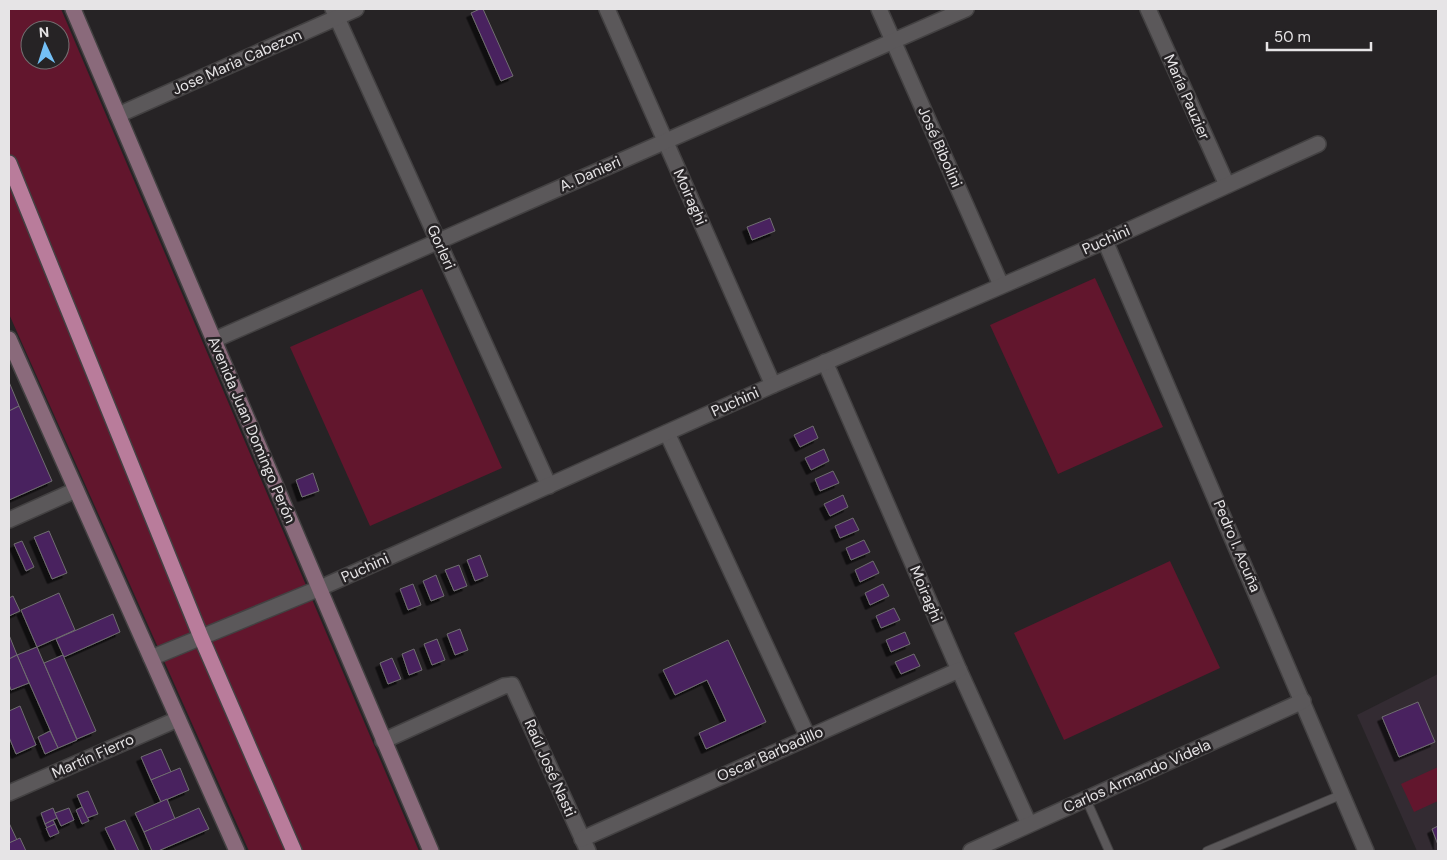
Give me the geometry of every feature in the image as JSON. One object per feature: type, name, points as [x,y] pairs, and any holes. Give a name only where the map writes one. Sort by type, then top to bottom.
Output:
[{"type":"main road","name":"Avenida Juan Domingo Perón","points":[[73,9],[431,851]]},
{"type":"main road","points":[[9,164],[201,637],[294,851]]},
{"type":"main road","points":[[9,339],[237,851]]},
{"type":"street","name":"Jose Maria Cabezon","points":[[118,115],[335,13],[356,9]]},
{"type":"street","name":"Moiraghi","points":[[607,9],[773,385]]},
{"type":"street","name":"José Bibolini","points":[[879,9],[1001,285]]},
{"type":"street","name":"A. Danieri","points":[[214,340],[966,9]]},
{"type":"street","name":"María Pauzier","points":[[1148,9],[1227,185]]},
{"type":"street","name":"Gorleri","points":[[335,13],[549,486]]},
{"type":"street","name":"Puchini","points":[[151,658],[320,588],[825,362],[1105,241],[1318,144]]},
{"type":"street","name":"Pedro I. Acuña","points":[[1105,241],[1304,702],[1366,851]]},
{"type":"street","name":"Moiraghi","points":[[825,362],[959,670],[1029,824]]},
{"type":"street","points":[[667,433],[808,738]]},
{"type":"street","points":[[9,520],[76,490]]},
{"type":"street","name":"Oscar Barbadillo","points":[[585,845],[808,738],[959,670]]},
{"type":"street","name":"Raúl José Nasti","points":[[383,741],[504,686],[512,685],[585,845]]},
{"type":"street","name":"Carlos Armando Videla","points":[[978,850],[1029,824],[1304,702]]},
{"type":"street","name":"Martín Fierro","points":[[9,793],[178,719]]},
{"type":"lane","points":[[1207,851],[1343,794]]},
{"type":"lane","points":[[1086,799],[1109,851]]},
{"type":"shaded area","points":[[9,9],[61,9],[66,20],[20,20],[20,70],[70,70],[70,30],[419,851],[249,851],[9,314]]},
{"type":"shaded area","points":[[1095,278],[1163,427],[1058,474],[990,325]]},
{"type":"shaded area","points":[[422,289],[502,468],[370,526],[290,347]]},
{"type":"shaded area","points":[[1170,561],[1220,668],[1064,740],[1014,633]]},
{"type":"shaded area","points":[[1438,674],[1438,851],[1417,851],[1357,715]]},
{"type":"shaded area","points":[[1438,767],[1438,801],[1414,812],[1401,784]]},
{"type":"building","points":[[483,9],[513,76],[501,81],[471,13]]},
{"type":"building","points":[[770,218],[775,231],[752,240],[747,227]]},
{"type":"building","points":[[9,382],[19,406],[9,411]]},
{"type":"building","points":[[19,406],[52,481],[9,500],[9,411]]},
{"type":"building","points":[[813,426],[818,438],[800,447],[794,435]]},
{"type":"building","points":[[824,449],[829,461],[811,470],[805,458]]},
{"type":"building","points":[[833,471],[839,483],[820,491],[815,479]]},
{"type":"building","points":[[313,473],[319,491],[302,497],[296,480]]},
{"type":"building","points":[[843,495],[848,507],[830,516],[824,504]]},
{"type":"building","points":[[853,518],[859,530],[840,538],[835,526]]},
{"type":"building","points":[[49,531],[67,573],[52,579],[34,537]]},
{"type":"building","points":[[864,540],[870,552],[851,560],[846,548]]},
{"type":"building","points":[[22,541],[34,567],[26,571],[14,544]]},
{"type":"building","points":[[480,555],[488,576],[475,581],[467,560]]},
{"type":"building","points":[[873,561],[879,573],[860,582],[855,570]]},
{"type":"building","points":[[459,565],[467,586],[454,591],[445,570]]},
{"type":"building","points":[[436,575],[444,596],[431,601],[423,581]]},
{"type":"building","points":[[413,584],[421,605],[408,610],[400,589]]},
{"type":"building","points":[[883,584],[889,596],[870,605],[865,593]]},
{"type":"building","points":[[59,593],[75,630],[37,647],[21,610]]},
{"type":"building","points":[[13,596],[20,611],[9,616],[9,598]]},
{"type":"building","points":[[894,608],[900,620],[881,628],[876,616]]},
{"type":"building","points":[[113,614],[120,632],[64,657],[56,639]]},
{"type":"building","points":[[460,629],[468,650],[455,655],[447,634]]},
{"type":"building","points":[[905,632],[910,644],[891,652],[886,640]]},
{"type":"building","points":[[9,635],[17,655],[9,659]]},
{"type":"building","points":[[437,639],[445,660],[432,665],[424,644]]},
{"type":"building","points":[[728,640],[766,722],[706,749],[699,733],[726,721],[707,680],[675,695],[663,670]]},
{"type":"building","points":[[37,647],[77,740],[58,748],[17,655]]},
{"type":"building","points":[[414,649],[422,670],[409,675],[402,654]]},
{"type":"building","points":[[914,654],[920,666],[901,674],[895,662]]},
{"type":"building","points":[[17,655],[29,683],[11,690],[9,684],[9,659]]},
{"type":"building","points":[[63,655],[96,731],[77,739],[44,663]]},
{"type":"building","points":[[392,658],[401,679],[388,684],[380,663]]},
{"type":"building","points":[[1418,702],[1435,742],[1399,757],[1382,717]]},
{"type":"building","points":[[20,706],[36,745],[16,754],[9,737],[9,711]]},
{"type":"building","points":[[50,731],[58,748],[45,754],[38,737]]},
{"type":"building","points":[[161,749],[171,772],[151,780],[141,757]]},
{"type":"building","points":[[180,768],[189,790],[161,802],[151,780]]},
{"type":"building","points":[[88,791],[98,814],[87,818],[77,795]]},
{"type":"building","points":[[167,799],[175,819],[144,832],[135,813]]},
{"type":"building","points":[[82,807],[89,821],[82,824],[76,810]]},
{"type":"building","points":[[53,808],[57,818],[45,824],[41,813]]},
{"type":"building","points":[[69,808],[74,820],[61,826],[55,813]]},
{"type":"building","points":[[199,808],[209,829],[158,851],[152,851],[144,832]]},
{"type":"building","points":[[53,820],[55,824],[47,828],[45,824]]},
{"type":"building","points":[[125,820],[139,851],[116,851],[105,828]]},
{"type":"building","points":[[9,823],[17,840],[9,843]]},
{"type":"building","points":[[55,824],[59,833],[50,837],[46,828]]},
{"type":"building","points":[[1438,826],[1438,845],[1432,829]]},
{"type":"building","points":[[20,838],[26,851],[9,851],[9,843]]}]
